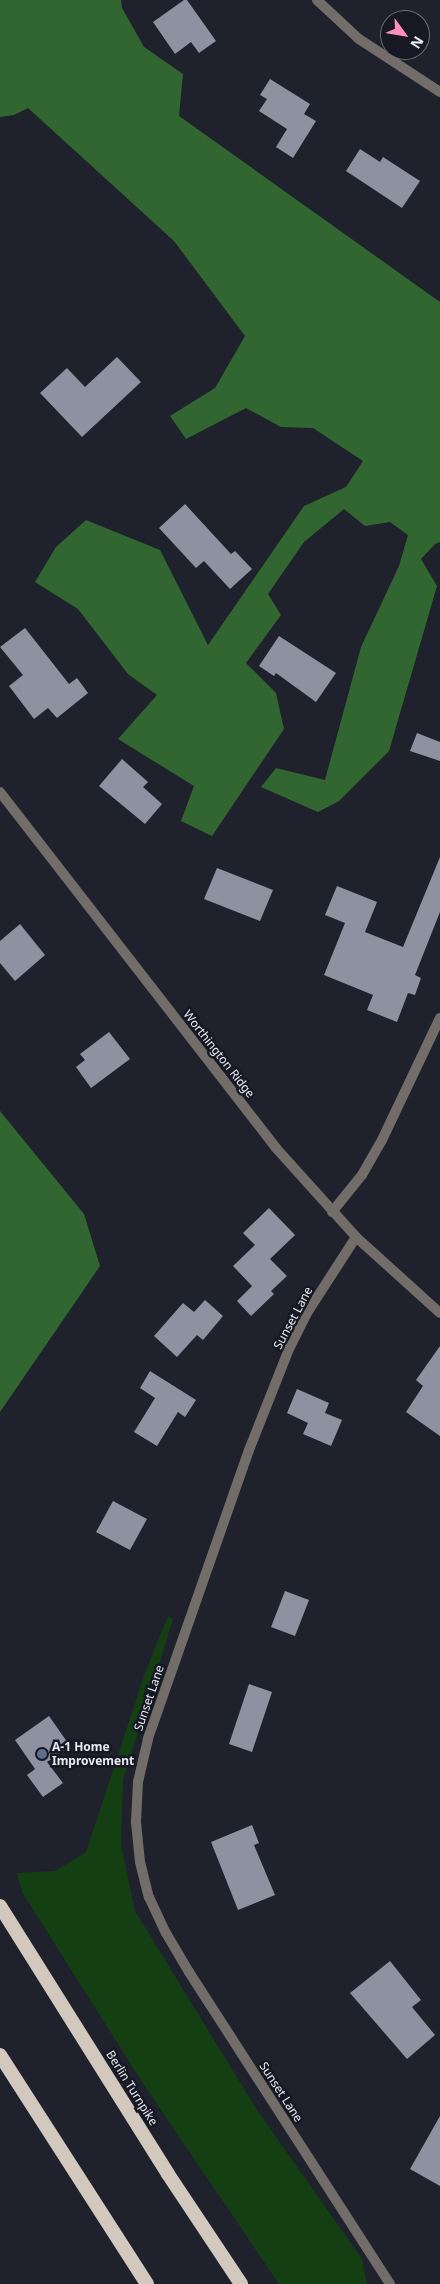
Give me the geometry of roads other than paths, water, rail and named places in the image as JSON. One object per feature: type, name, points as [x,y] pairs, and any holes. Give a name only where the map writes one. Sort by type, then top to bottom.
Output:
[{"type":"highway","name":"Berlin Turnpike","points":[[0,1906],[168,2174],[241,2284]]},
{"type":"highway","points":[[0,2055],[146,2284]]},
{"type":"street","points":[[317,0],[359,39],[440,92]]},
{"type":"street","name":"Worthington Ridge","points":[[0,792],[276,1148],[356,1237],[440,1312]]},
{"type":"street","points":[[332,1212],[362,1175],[382,1140],[440,1018]]},
{"type":"street","name":"Sunset Lane","points":[[356,1237],[307,1313],[289,1349],[252,1442],[148,1739],[138,1782],[136,1822],[142,1870],[149,1897],[166,1933],[189,1972],[390,2284]]},
{"type":"place","name":"A-1 Home Improvement","points":[[42,1754]]}]
